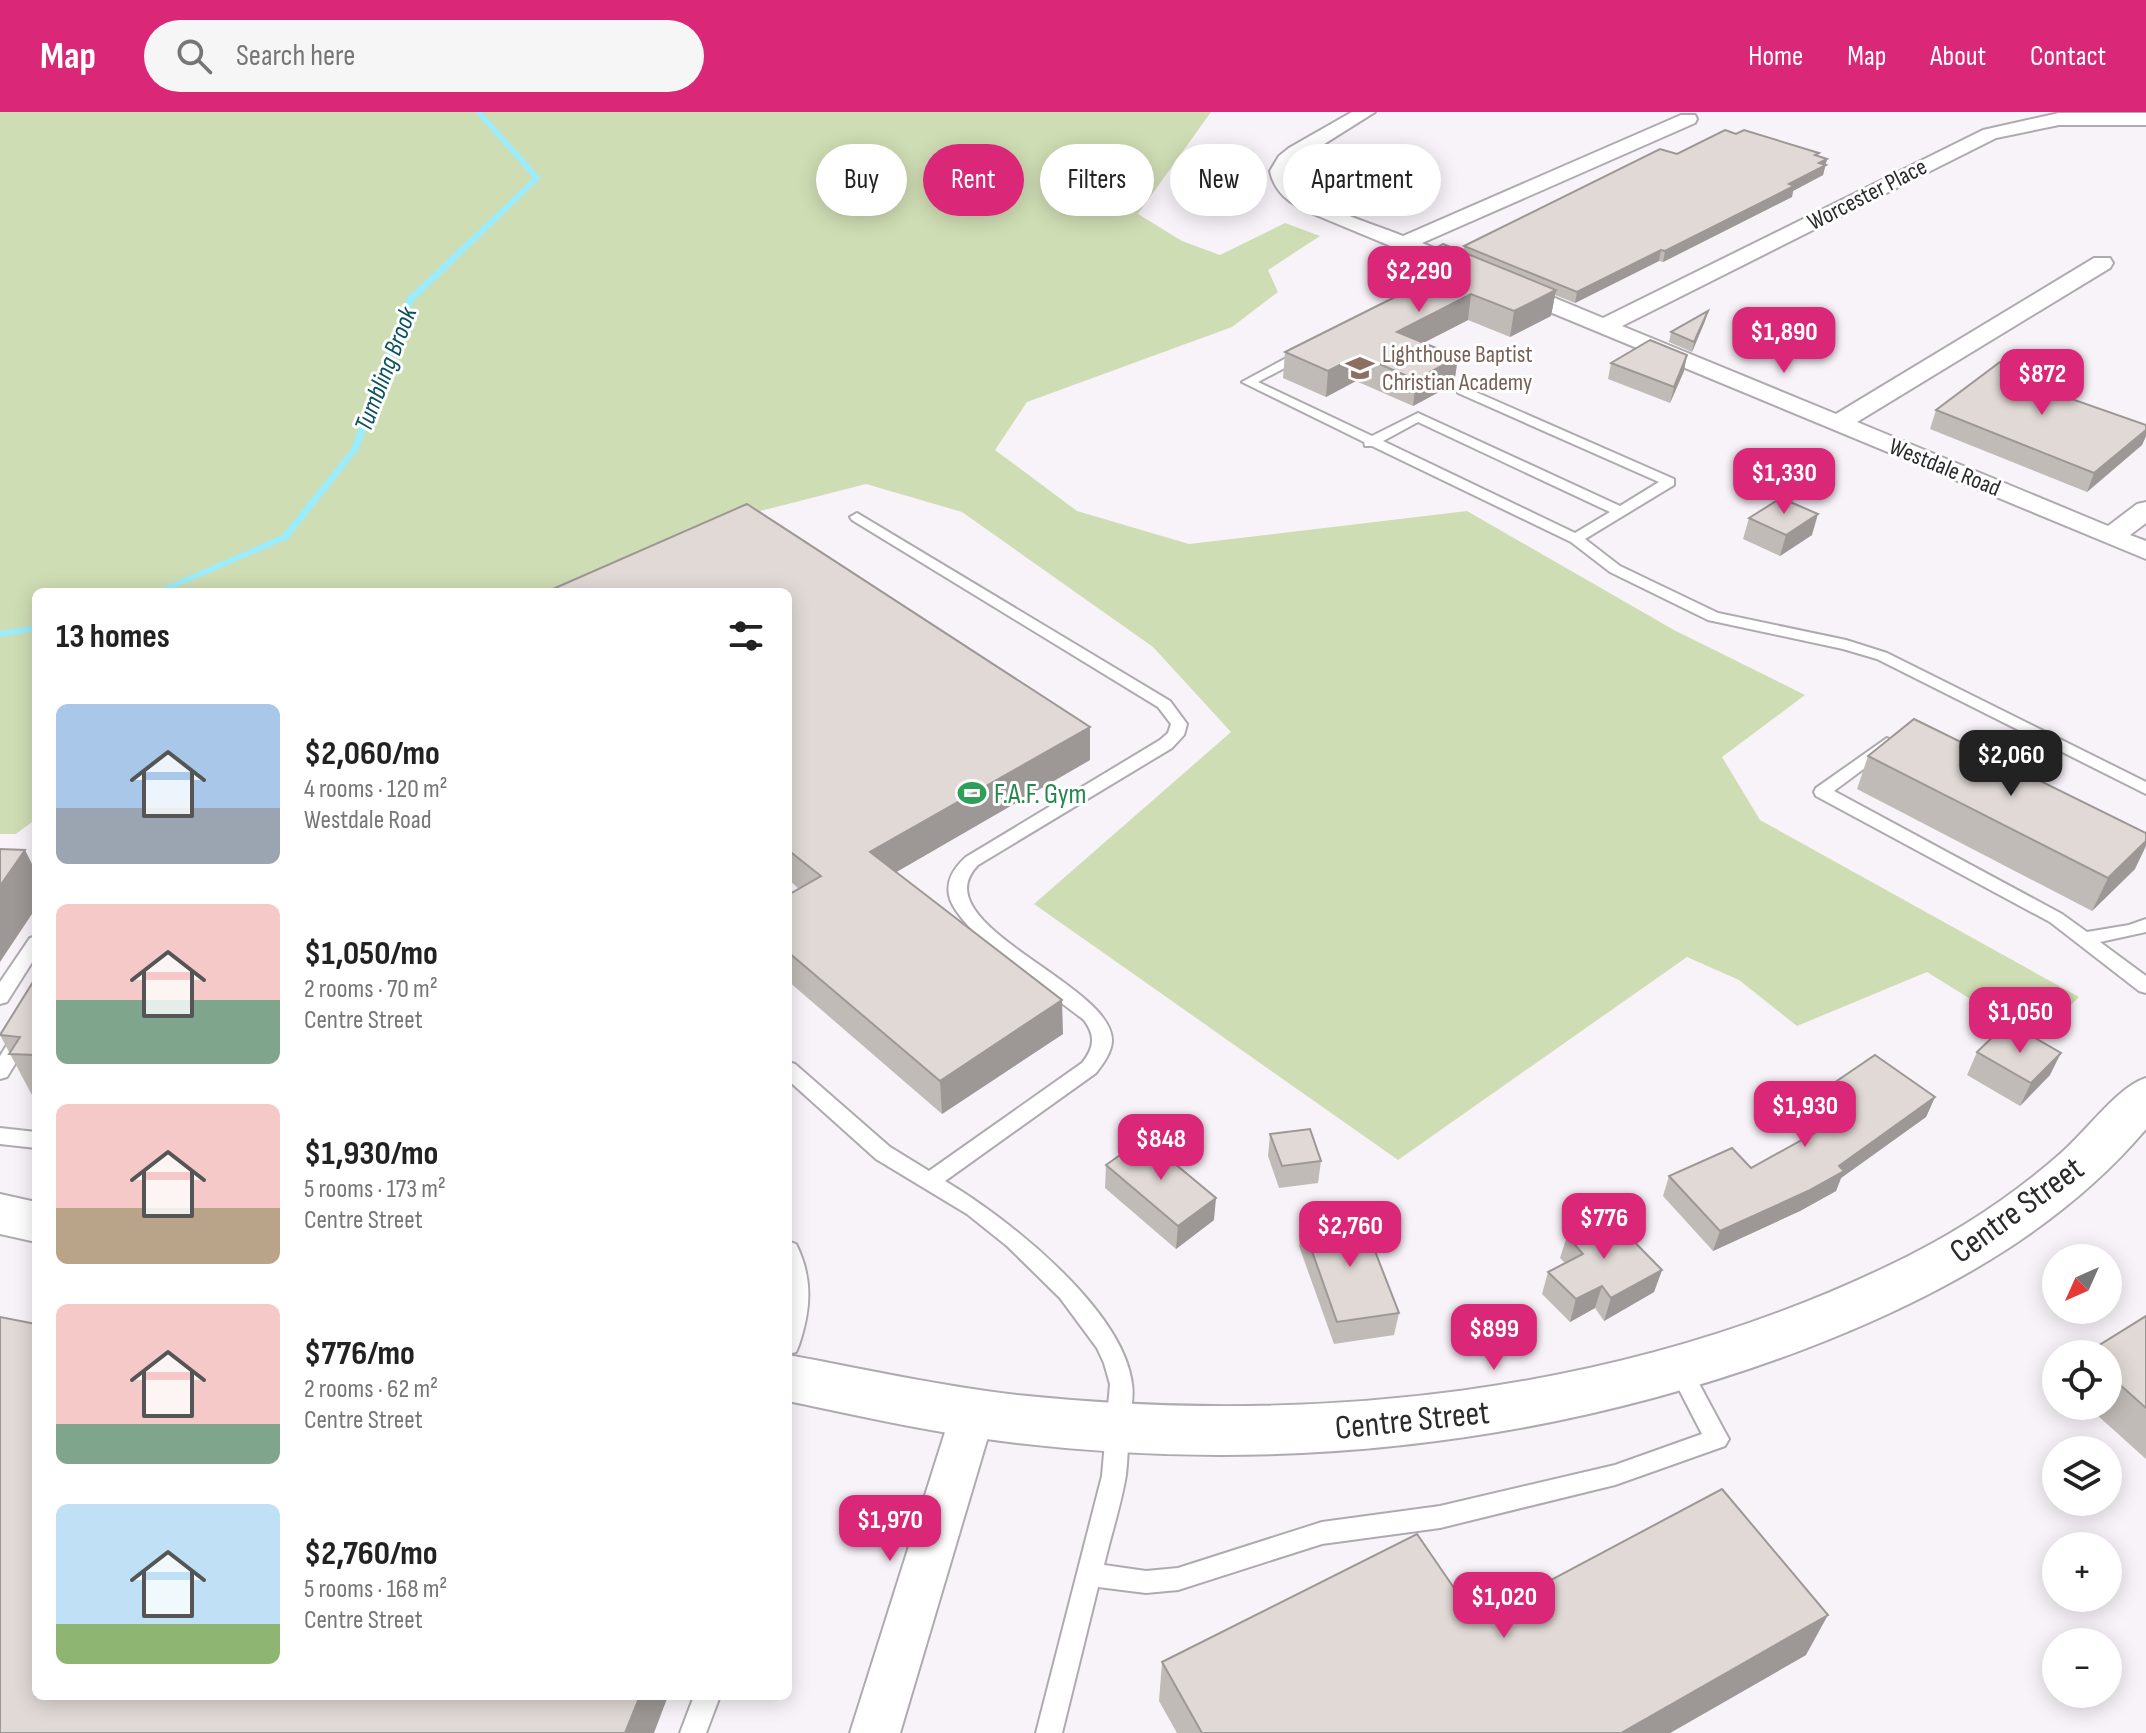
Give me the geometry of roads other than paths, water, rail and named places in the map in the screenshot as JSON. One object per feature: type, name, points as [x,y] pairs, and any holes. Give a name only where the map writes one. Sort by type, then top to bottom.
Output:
[{"type":"main road","name":"Centre Street","points":[[792,1379],[973,1413],[1119,1427],[1264,1431],[1401,1424],[1560,1400],[1735,1354],[1878,1296],[2016,1217],[2057,1186],[2102,1145],[2146,1096]]},
{"type":"main road","points":[[0,1214],[32,1221]]},
{"type":"street","name":"Westdale Road","points":[[1366,112],[1291,156],[1282,166],[1280,177],[1285,188],[1297,197],[1404,243],[2146,551]]},
{"type":"street","points":[[1404,243],[1688,119]]},
{"type":"street","name":"Worcester Place","points":[[1604,326],[1990,134],[2059,119],[2146,119]]},
{"type":"street","points":[[1838,423],[2102,263]]},
{"type":"street","points":[[2111,536],[2146,510]]},
{"type":"street","points":[[875,1733],[973,1413]]},
{"type":"lane","points":[[1311,349],[1248,382],[1576,539],[1615,569],[1695,610],[1731,622],[1846,645],[1882,656],[2146,789]]},
{"type":"lane","points":[[1462,390],[1669,482],[1576,539]]},
{"type":"lane","points":[[1370,443],[1418,417],[1621,512]]},
{"type":"lane","points":[[857,517],[1164,704],[1179,724],[1176,735],[1166,744],[972,861],[958,876],[955,886],[963,911],[976,925],[1091,1015],[1102,1028],[1105,1041],[1101,1054],[1089,1068],[928,1182]]},
{"type":"lane","points":[[1910,743],[1896,736],[1822,792],[2056,918],[2146,986]]},
{"type":"lane","points":[[2084,939],[2105,933],[2134,932],[2146,925]]},
{"type":"lane","points":[[0,997],[32,948]]},
{"type":"lane","points":[[0,1072],[32,1020]]},
{"type":"lane","points":[[792,1073],[883,1153],[994,1223],[1068,1292],[1089,1318],[1115,1363],[1121,1384],[1109,1505],[1049,1733]]},
{"type":"lane","points":[[0,1136],[32,1140]]},
{"type":"lane","points":[[792,1265],[801,1294],[792,1335]]},
{"type":"lane","points":[[1089,1574],[1146,1582],[1178,1579],[1322,1533],[1440,1517],[1615,1475],[1717,1439],[1680,1370]]},
{"type":"lane","points":[[693,1733],[705,1700]]},
{"type":"waterway","name":"Tumbling Brook","points":[[166,588],[285,537],[355,449],[409,301],[537,178],[478,112]]},
{"type":"waterway","name":"Tumbling Brook","points":[[0,634],[32,629]]},
{"type":"place","name":"Lighthouse Baptist Christian Academy","points":[[1360,368]]},
{"type":"place","name":"F.A.F. Gym","points":[[972,793]]}]
